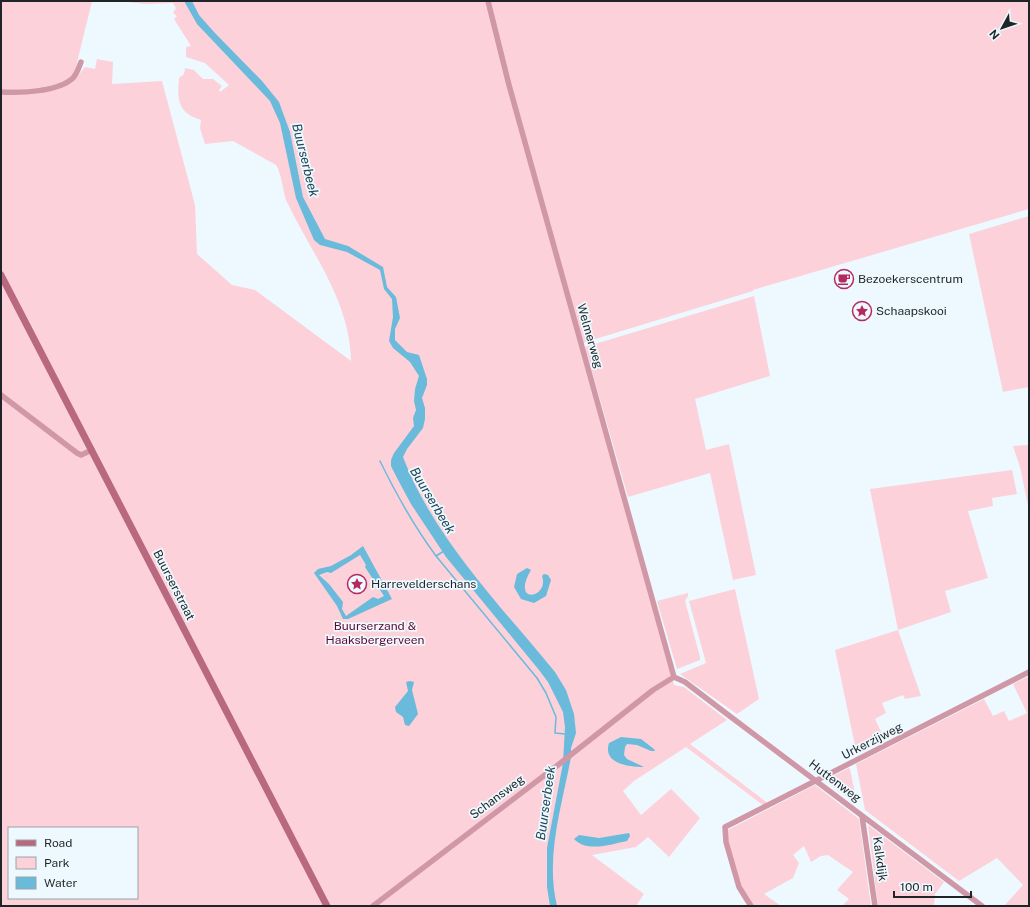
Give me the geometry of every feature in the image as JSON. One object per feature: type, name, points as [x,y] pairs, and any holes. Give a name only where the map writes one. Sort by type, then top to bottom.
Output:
[{"type":"main road","name":"Buurserstraat","points":[[1,275],[327,906]]},
{"type":"street","name":"Welmerweg","points":[[488,1],[508,85],[674,677]]},
{"type":"street","points":[[1,92],[49,89],[68,82],[74,77],[81,62]]},
{"type":"street","points":[[1,395],[77,453],[81,454],[92,450]]},
{"type":"street","name":"Urkerzijweg","points":[[751,906],[738,888],[726,842],[725,827],[1029,672]]},
{"type":"street","name":"Schansweg","points":[[373,906],[561,763],[653,690],[674,677]]},
{"type":"street","name":"Huttenweg","points":[[674,677],[685,682],[982,906]]},
{"type":"street","name":"Kalkdijk","points":[[862,816],[875,906]]},
{"type":"green space","points":[[1,1],[92,1],[74,75],[58,84],[49,86],[29,89],[1,90]]},
{"type":"green space","name":"Buurserzand & Haaksbergerveen","points":[[119,1],[184,1],[185,3],[191,1],[1029,1],[1029,209],[753,290],[579,344],[674,685],[684,687],[727,720],[690,744],[769,804],[764,806],[686,747],[634,781],[623,791],[641,815],[671,789],[700,818],[669,857],[648,837],[636,847],[592,855],[644,894],[636,906],[1,906],[1,94],[70,83],[85,67],[95,69],[97,59],[113,62],[112,84],[162,81],[195,205],[197,254],[232,285],[255,290],[351,361],[349,339],[337,297],[286,200],[276,165],[233,141],[205,144],[200,128],[201,120],[188,114],[181,105],[178,93],[179,78],[184,74],[185,68],[194,70],[203,79],[213,79],[222,86],[219,90],[220,92],[229,85],[205,63],[186,57],[186,47],[191,46],[174,19],[177,16],[173,13],[176,8],[173,3],[145,4]]},
{"type":"green space","points":[[1029,216],[1029,387],[1003,392],[969,234]]},
{"type":"green space","points":[[754,296],[770,376],[695,399],[706,450],[729,444],[756,575],[733,580],[710,473],[628,497],[585,347]]},
{"type":"green space","points":[[1029,445],[1029,510],[1020,467],[1013,446]]},
{"type":"green space","points":[[1012,470],[1017,494],[992,498],[993,506],[968,511],[988,578],[945,591],[951,612],[898,630],[870,489]]},
{"type":"green space","points":[[735,589],[759,699],[737,714],[680,674],[706,663],[689,601]]},
{"type":"green space","points":[[688,593],[685,601],[700,660],[677,669],[657,601]]},
{"type":"green space","points":[[898,630],[921,696],[905,699],[903,695],[882,703],[886,713],[875,719],[885,740],[857,755],[835,650]]},
{"type":"green space","points":[[1029,676],[1029,906],[1004,906],[1023,885],[997,858],[959,881],[865,810],[856,764],[984,699],[993,716],[1004,711],[1009,721],[1027,713],[1013,684]]},
{"type":"green space","points":[[849,768],[850,769],[857,804],[825,780]]},
{"type":"green space","points":[[815,785],[859,819],[871,906],[842,906],[849,899],[837,890],[853,872],[828,855],[821,856],[811,862],[804,846],[793,855],[799,863],[793,878],[764,894],[781,906],[748,906],[743,899],[735,881],[724,832]]},
{"type":"green space","points":[[868,825],[944,882],[935,894],[934,906],[878,906]]},
{"type":"water","points":[[184,1],[192,1],[199,15],[262,81],[279,102],[290,132],[303,197],[325,239],[348,246],[383,267],[387,287],[396,297],[400,318],[395,329],[395,340],[407,352],[419,355],[427,379],[427,385],[422,398],[425,408],[423,428],[407,449],[403,457],[416,486],[450,543],[491,596],[555,672],[566,690],[574,714],[576,733],[571,748],[571,757],[556,831],[553,869],[557,906],[550,906],[547,887],[547,848],[563,763],[565,727],[563,712],[548,682],[539,670],[446,557],[411,504],[391,466],[391,460],[394,453],[414,426],[413,418],[416,410],[414,401],[415,389],[419,376],[410,362],[393,348],[389,341],[393,317],[392,299],[384,289],[380,270],[347,252],[320,245],[314,240],[296,198],[280,123],[270,101],[197,24]]},
{"type":"water","points":[[363,546],[392,599],[348,619],[343,619],[337,606],[314,573],[318,569],[331,566],[351,555]],"holes":[[[360,555],[366,565],[365,567],[384,596],[378,599],[373,597],[346,616],[342,609],[343,602],[329,584],[319,575],[327,572],[331,573]]]},
{"type":"water","points":[[527,568],[531,570],[526,581],[525,589],[527,594],[532,595],[541,589],[543,584],[542,576],[544,574],[548,575],[551,580],[546,596],[534,603],[521,599],[514,587],[517,574]]},
{"type":"water","points":[[406,682],[414,682],[412,690],[418,714],[409,726],[405,725],[403,717],[396,712],[395,707],[408,691]]},
{"type":"water","points":[[621,737],[641,739],[654,749],[655,751],[651,751],[637,745],[627,744],[625,747],[624,755],[627,759],[644,767],[625,765],[613,760],[608,750],[609,743]]},
{"type":"water","points":[[629,833],[630,836],[627,841],[593,847],[586,846],[574,839],[579,835],[599,838]]},
{"type":"waterway","points":[[380,461],[392,486],[428,545],[436,556],[444,551]]},
{"type":"waterway","points":[[436,556],[537,678],[546,693],[556,717],[555,733],[565,734]]},
{"type":"place","name":"Bezoekerscentrum","points":[[844,279]]},
{"type":"place","name":"Schaapskooi","points":[[862,311]]},
{"type":"place","name":"Harrevelderschans","points":[[357,584]]},
{"type":"water label","name":"Buurserbeek","points":[[306,160]]},
{"type":"water label","name":"Buurserbeek","points":[[433,500]]},
{"type":"water label","name":"Buurserbeek","points":[[545,803]]}]
